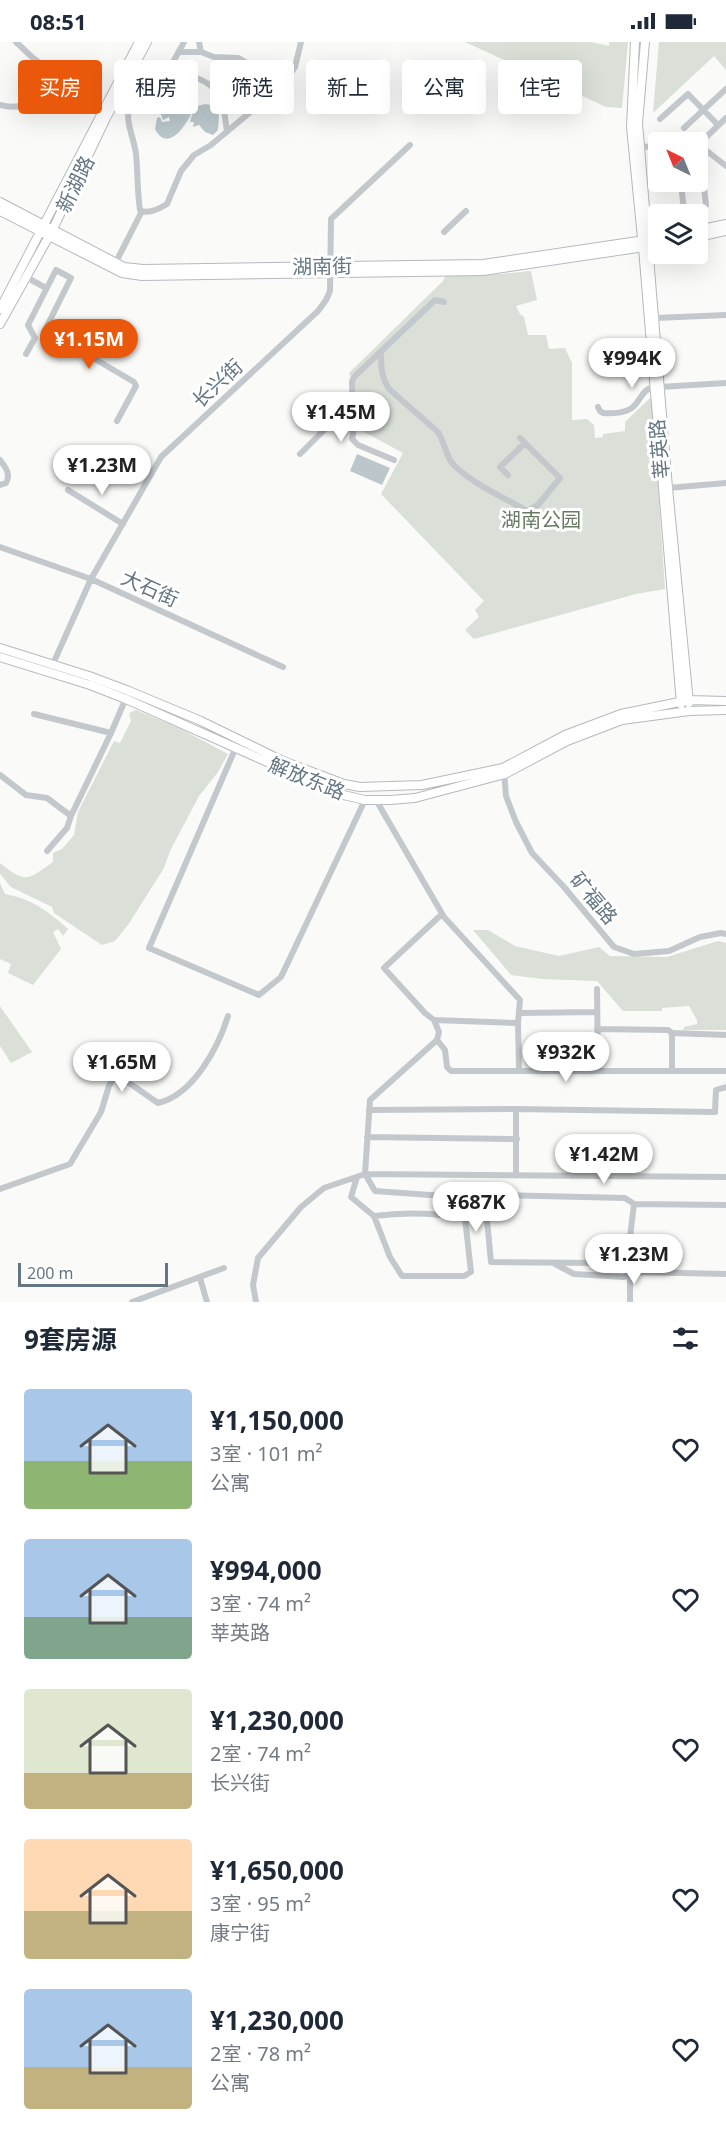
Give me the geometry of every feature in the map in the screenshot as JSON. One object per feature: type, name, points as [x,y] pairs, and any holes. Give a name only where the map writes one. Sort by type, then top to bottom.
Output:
[{"type":"main road","name":"新湖路","points":[[0,324],[26,277],[103,110],[139,42]]},
{"type":"main road","name":"新湖路","points":[[0,309],[47,230],[147,42]]},
{"type":"main road","name":"莘英路","points":[[635,42],[631,127],[655,318],[657,387],[668,488],[685,711]]},
{"type":"main road","name":"莘英路","points":[[645,42],[638,123],[657,387],[685,701]]},
{"type":"main road","name":"湖南街","points":[[0,202],[122,273],[142,276],[483,264],[646,244]]},
{"type":"main road","name":"湖南街","points":[[0,211],[47,230],[124,267],[142,269],[330,269]]},
{"type":"main road","points":[[708,228],[726,224]]},
{"type":"main road","points":[[708,235],[726,231]]},
{"type":"main road","name":"解放东路","points":[[0,648],[89,676],[339,794],[365,800],[415,798],[504,771],[567,741],[622,720],[685,711],[726,710]]},
{"type":"main road","name":"解放东路","points":[[0,657],[127,695],[201,721],[283,761],[344,784],[369,787],[422,785],[504,771],[565,735],[621,714],[685,701],[726,701]]},
{"type":"street","points":[[16,42],[37,60]]},
{"type":"street","points":[[174,60],[184,42]]},
{"type":"street","points":[[199,42],[201,52]]},
{"type":"street","points":[[294,68],[301,42]]},
{"type":"street","points":[[179,52],[201,52],[214,57],[242,60]]},
{"type":"street","points":[[198,79],[212,87],[222,103],[227,132]]},
{"type":"street","points":[[684,128],[726,89]]},
{"type":"street","points":[[660,119],[688,94],[703,110],[723,122],[708,135]]},
{"type":"street","points":[[0,105],[18,107]]},
{"type":"street","points":[[128,114],[136,153],[137,192],[142,211]]},
{"type":"street","points":[[142,211],[151,211],[166,204],[181,171],[195,155],[248,114]]},
{"type":"street","name":"长兴街","points":[[52,666],[91,579],[161,457],[318,311],[330,291],[331,219],[410,145]]},
{"type":"street","points":[[640,147],[648,147]]},
{"type":"street","points":[[708,152],[726,166]]},
{"type":"street","points":[[116,262],[142,211]]},
{"type":"street","points":[[444,232],[466,211]]},
{"type":"street","points":[[26,354],[35,338],[28,325],[56,270],[71,278],[44,332],[134,382],[136,386],[117,421]]},
{"type":"street","points":[[26,277],[46,288]]},
{"type":"street","points":[[351,423],[353,421],[352,381],[355,376],[435,300],[444,302]]},
{"type":"street","points":[[655,318],[726,315]]},
{"type":"street","points":[[381,351],[384,380],[389,389],[438,432],[450,459],[476,483],[527,511],[538,505],[561,478],[523,440],[500,467],[508,475]]},
{"type":"street","points":[[598,407],[603,413],[628,410],[634,407],[646,390],[657,387],[726,383]]},
{"type":"street","points":[[300,454],[335,419],[346,419],[354,429],[352,439],[358,446],[394,460]]},
{"type":"street","points":[[0,460],[7,469],[9,478],[6,483],[0,485]]},
{"type":"street","points":[[668,488],[726,483]]},
{"type":"street","points":[[68,490],[123,524]]},
{"type":"street","name":"大石街","points":[[0,547],[91,579],[283,667]]},
{"type":"street","points":[[47,851],[67,828],[127,695]]},
{"type":"street","points":[[34,714],[111,733]]},
{"type":"street","points":[[236,747],[149,948],[259,995],[281,977],[365,800]]},
{"type":"street","name":"矿福路","points":[[504,771],[506,796],[532,853],[614,947],[634,954],[669,951],[700,937],[726,934]]},
{"type":"street","points":[[0,775],[26,795],[47,798],[71,816]]},
{"type":"street","points":[[376,800],[442,914],[520,1000],[519,1071]]},
{"type":"street","points":[[442,914],[384,968],[434,1020],[439,1032],[437,1041],[370,1100],[365,1174],[375,1191],[482,1198],[502,1195],[625,1198],[634,1204],[726,1205]]},
{"type":"street","points":[[597,989],[598,1071]]},
{"type":"street","points":[[519,1013],[597,1012]]},
{"type":"street","points":[[0,1189],[70,1164],[101,1112],[108,1086],[113,1079],[122,1078],[158,1103],[167,1101],[180,1092],[202,1071],[228,1016]]},
{"type":"street","points":[[434,1020],[518,1023]]},
{"type":"street","points":[[597,1029],[668,1030],[672,1033],[726,1035]]},
{"type":"street","points":[[672,1033],[672,1071]]},
{"type":"street","points":[[437,1041],[445,1050],[447,1067],[451,1071],[726,1071]]},
{"type":"street","points":[[369,1110],[516,1109],[715,1112],[716,1090],[726,1087]]},
{"type":"street","points":[[516,1109],[516,1175]]},
{"type":"street","points":[[367,1137],[517,1139]]},
{"type":"street","points":[[256,1302],[253,1285],[258,1258],[301,1207],[324,1188],[365,1174],[726,1177]]},
{"type":"street","points":[[357,1178],[351,1197],[374,1216],[390,1257],[402,1276],[464,1276],[471,1272],[465,1218],[392,1213],[374,1216]]},
{"type":"street","points":[[482,1198],[485,1198],[491,1262],[598,1263]]},
{"type":"street","points":[[630,1302],[630,1237],[634,1204]]},
{"type":"street","points":[[552,1263],[574,1274],[624,1277],[635,1272],[726,1274]]},
{"type":"street","points":[[132,1302],[148,1299],[224,1268]]},
{"type":"street","points":[[200,1278],[207,1302]]},
{"type":"green space","points":[[465,42],[591,42],[609,46],[609,42],[628,42],[622,108],[606,107],[582,96],[582,60],[504,60]]},
{"type":"green space","points":[[659,42],[726,42],[726,70],[714,56],[653,113]]},
{"type":"green space","name":"湖南公园","points":[[531,271],[537,300],[516,306],[524,317],[528,335],[546,335],[549,349],[565,348],[572,363],[572,420],[587,419],[594,425],[595,438],[603,437],[603,434],[625,431],[625,422],[652,396],[665,589],[636,594],[474,639],[465,630],[479,617],[475,610],[484,601],[381,494],[403,453],[353,426],[356,392],[349,373],[443,281],[446,275]]},
{"type":"green space","points":[[136,710],[179,728],[228,754],[218,772],[199,796],[170,851],[164,868],[128,925],[115,941],[102,945],[54,913],[52,907],[11,887],[0,874],[0,863],[21,877],[26,877],[32,876],[53,862],[53,853],[62,849],[74,835],[78,812],[114,741],[120,743],[131,721],[129,713]]},
{"type":"green space","points":[[0,883],[5,894],[39,907],[68,929],[63,936],[58,929],[53,932],[61,949],[33,985],[8,973],[11,964],[0,959]]},
{"type":"green space","points":[[473,930],[488,930],[515,946],[559,956],[599,947],[610,956],[667,957],[718,941],[726,943],[726,1030],[683,1030],[684,1027],[697,1024],[689,1006],[662,1008],[662,1011],[623,1011],[597,981],[542,979],[511,975]]},
{"type":"green space","points":[[0,1006],[32,1052],[11,1063],[0,1046]]},
{"type":"shaded area","points":[[210,105],[210,114],[219,115],[218,130],[213,135],[205,132],[199,125],[193,127],[194,122],[190,122],[192,114],[198,114],[198,106]]},
{"type":"shaded area","points":[[161,114],[191,115],[181,130],[171,138],[165,139],[155,129],[157,118],[160,117],[162,122],[170,121],[169,117],[163,120]]},
{"type":"shaded area","points":[[357,454],[390,468],[382,485],[350,471]]}]
